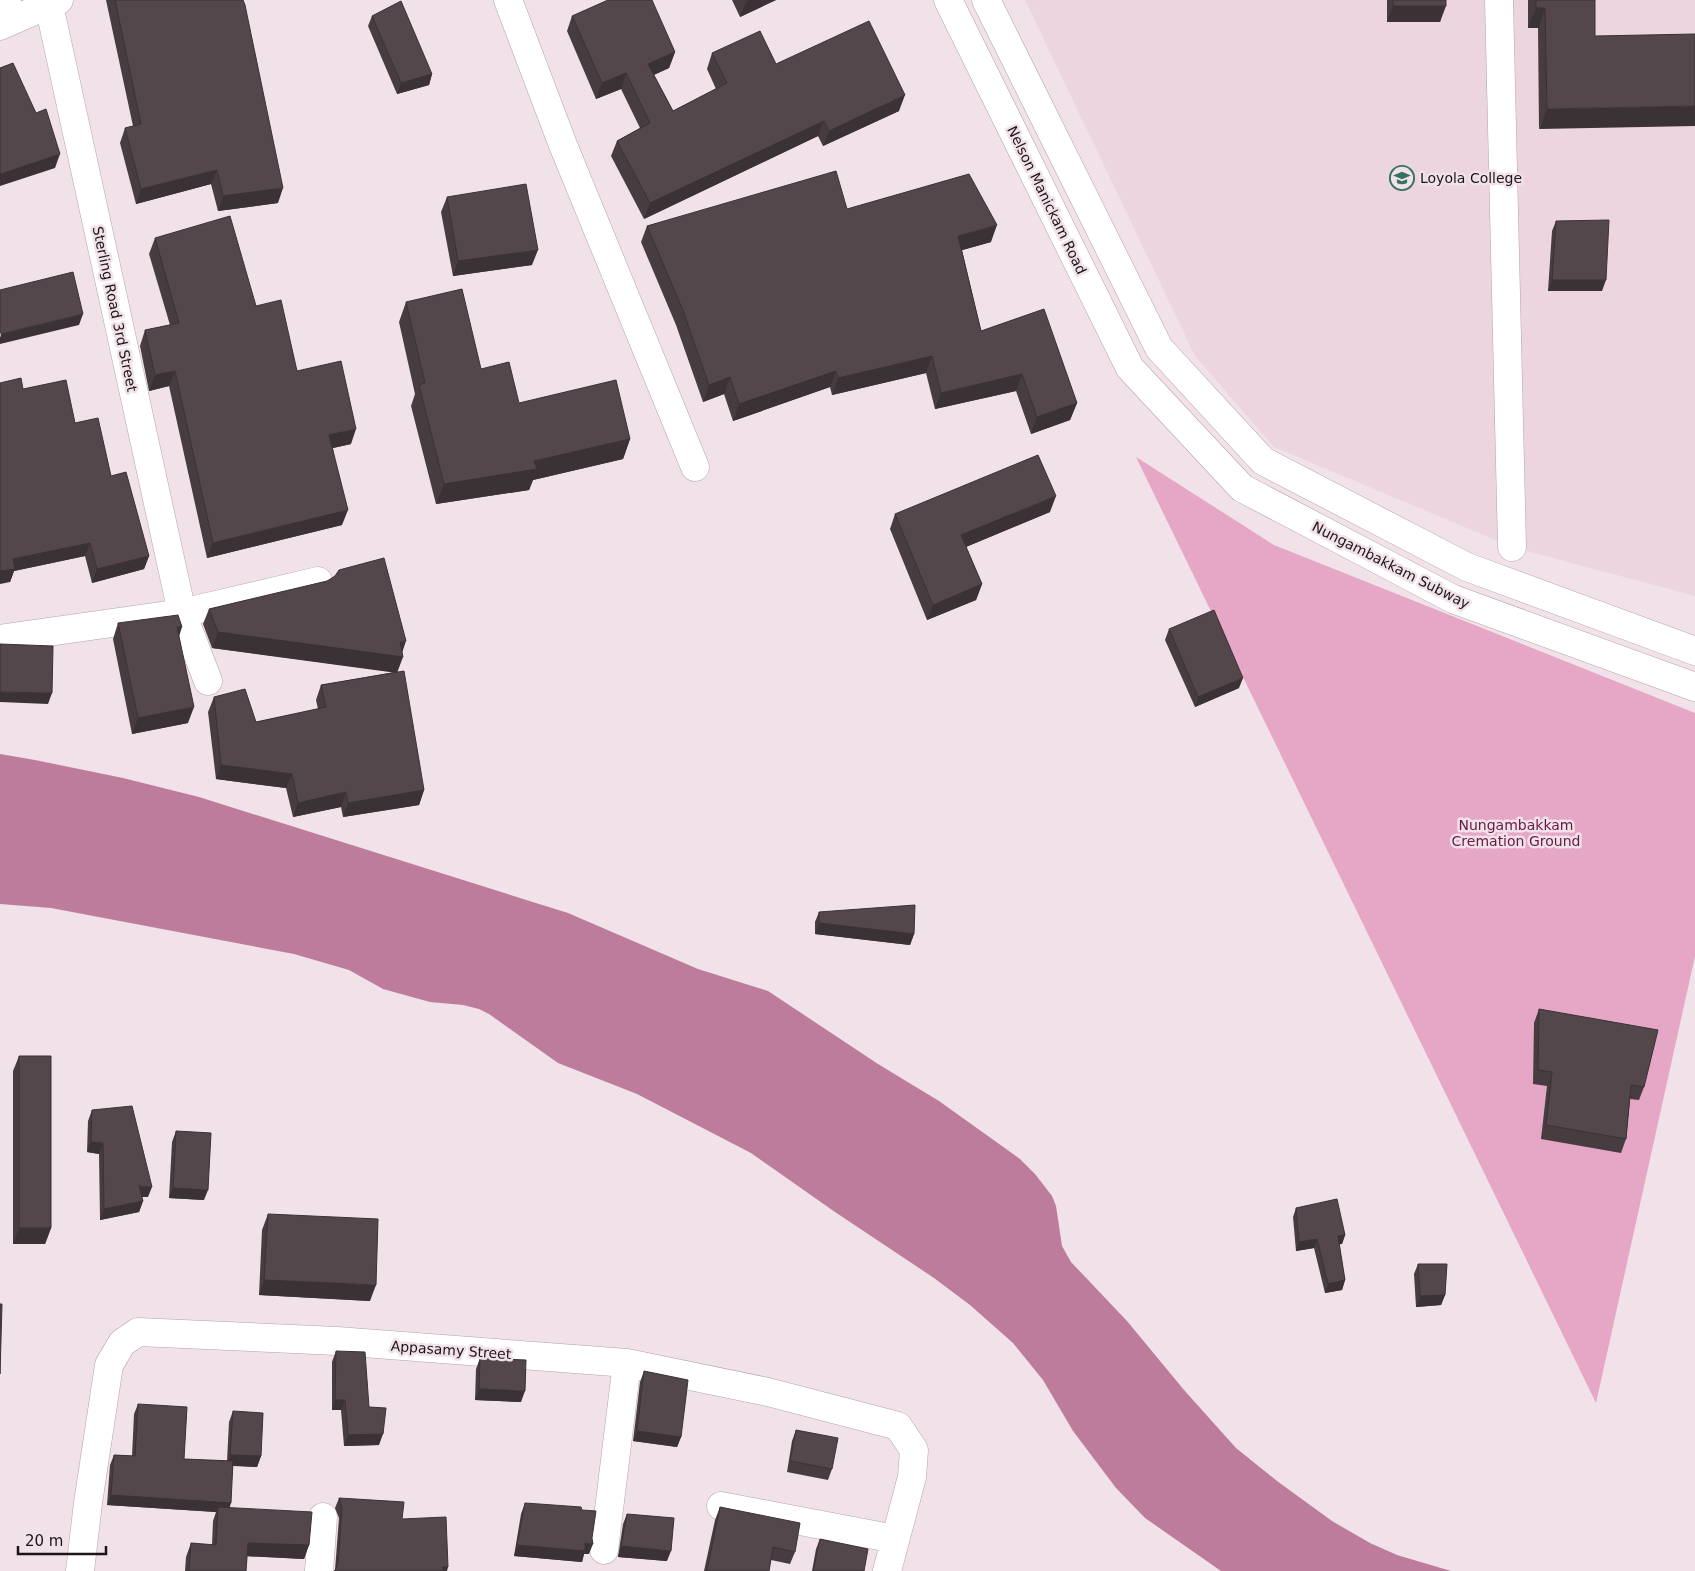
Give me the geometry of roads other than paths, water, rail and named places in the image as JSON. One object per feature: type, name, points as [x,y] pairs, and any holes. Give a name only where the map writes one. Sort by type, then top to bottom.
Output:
[{"type":"street","points":[[0,3],[7,0]]},
{"type":"street","points":[[508,0],[563,145],[695,467]]},
{"type":"street","name":"Nelson Manickam Road","points":[[948,0],[1130,368],[1154,393]]},
{"type":"street","points":[[986,0],[1159,348],[1263,461],[1467,568],[1695,650]]},
{"type":"street","points":[[1499,0],[1512,548]]},
{"type":"street","points":[[0,26],[54,2]]},
{"type":"street","name":"Sterling Road 3rd Street","points":[[54,2],[182,613],[208,681]]},
{"type":"street","points":[[1154,393],[1181,371]]},
{"type":"street","name":"Nungambakkam Subway","points":[[1154,393],[1242,488],[1453,599],[1695,687]]},
{"type":"street","points":[[0,639],[182,613],[318,581]]},
{"type":"street","name":"Appasamy Street","points":[[80,1571],[88,1503],[109,1365],[122,1343],[138,1332],[337,1341],[627,1363],[768,1392],[898,1426],[914,1450],[912,1477],[895,1539]]},
{"type":"street","points":[[604,1550],[627,1363]]},
{"type":"street","points":[[721,1506],[895,1539],[887,1571]]},
{"type":"street","points":[[319,1571],[323,1517]]},
{"type":"place","name":"Loyola College","points":[[1402,178]]},
{"type":"park label","name":"Nungambakkam Cremation Ground","points":[[1516,834]]}]
